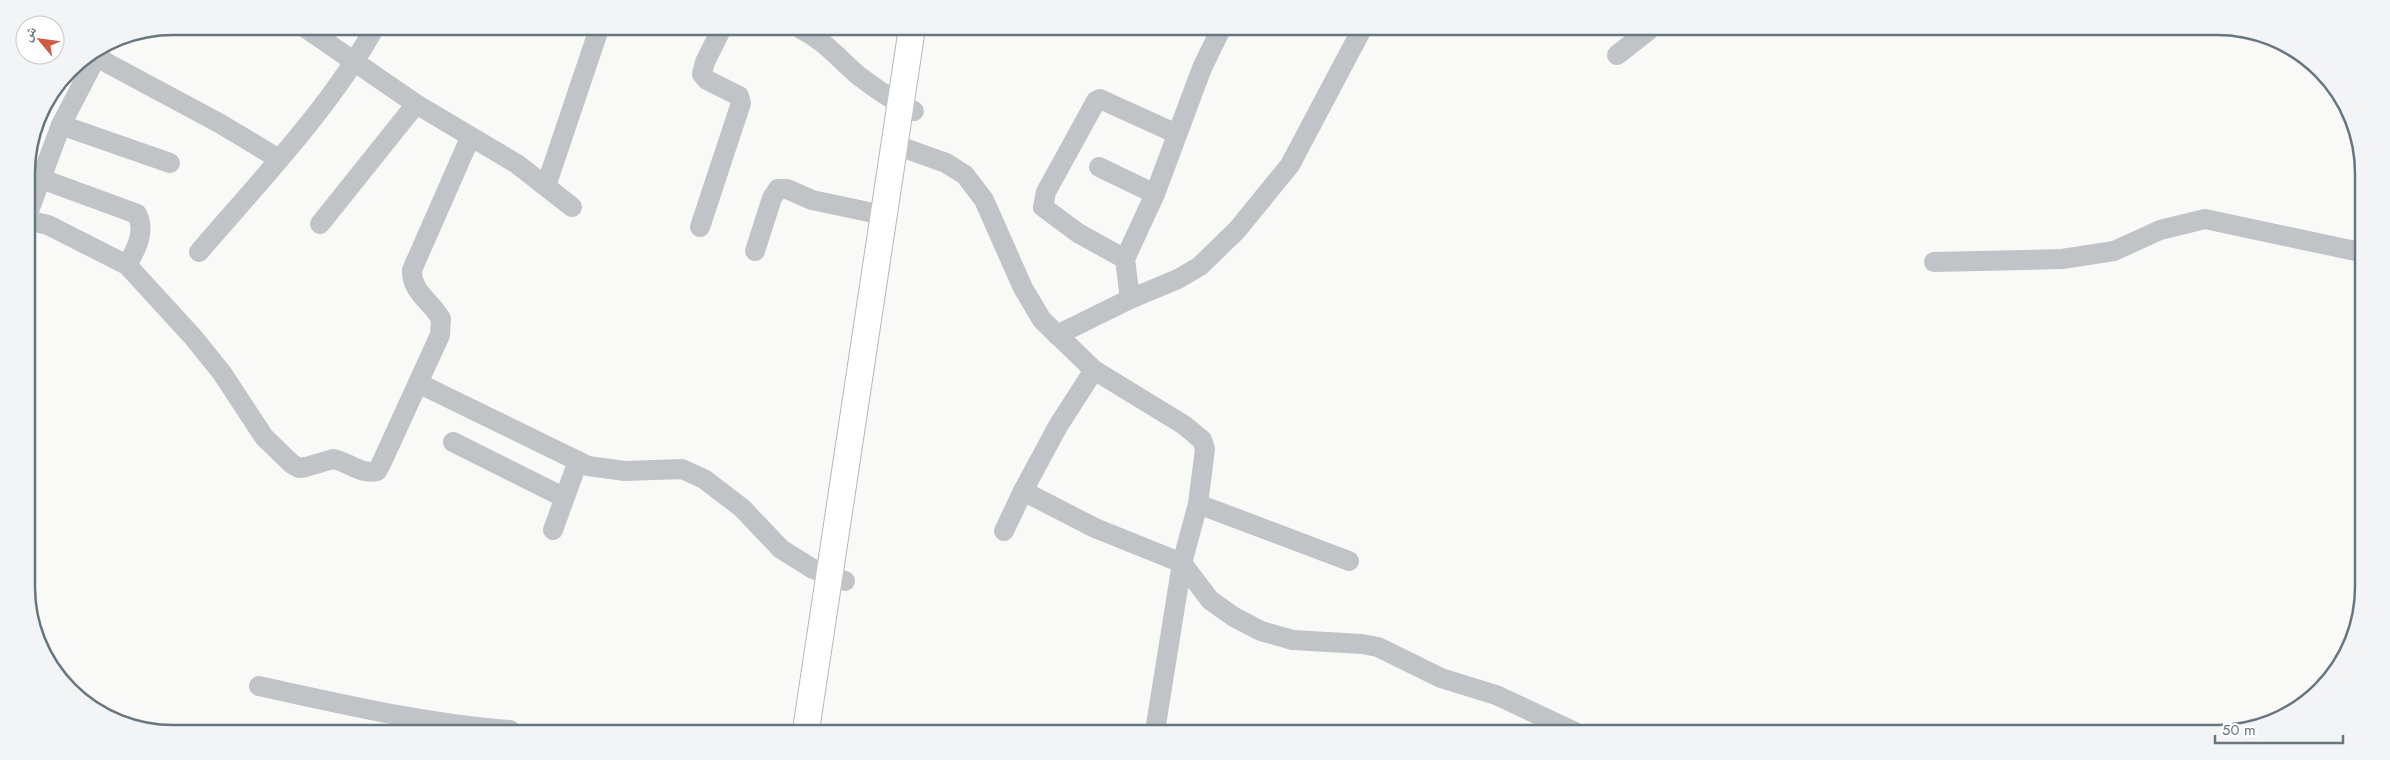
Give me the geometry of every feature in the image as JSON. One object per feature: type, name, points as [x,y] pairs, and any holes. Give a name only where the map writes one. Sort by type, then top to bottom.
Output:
[{"type":"main road","points":[[807,725],[837,579],[907,108],[912,35]]},
{"type":"main road","points":[[907,108],[925,35]]},
{"type":"main road","points":[[824,725],[837,579],[883,214],[901,147]]},
{"type":"street","points":[[316,35],[416,104],[470,138],[517,164],[572,207]]},
{"type":"street","points":[[199,252],[279,159],[356,62],[371,35]]},
{"type":"street","points":[[546,186],[597,35]]},
{"type":"street","points":[[700,227],[741,103],[739,96],[707,80],[702,74],[705,62],[718,35]]},
{"type":"street","points":[[812,35],[824,42],[859,76],[907,108]]},
{"type":"street","points":[[1130,299],[1125,260],[1155,194],[1202,68],[1218,35]]},
{"type":"street","points":[[1057,335],[1130,299],[1178,279],[1200,266],[1237,230],[1290,165],[1359,35]]},
{"type":"street","points":[[1617,55],[1643,35]]},
{"type":"street","points":[[101,55],[279,159]]},
{"type":"street","points":[[35,191],[61,125],[94,60]]},
{"type":"street","points":[[1125,260],[1065,224],[1043,207],[1046,192],[1096,101],[1100,99],[1177,134]]},
{"type":"street","points":[[320,224],[416,104]]},
{"type":"street","points":[[61,125],[170,163]]},
{"type":"street","points":[[35,221],[48,225],[127,265],[193,337],[222,373],[264,437],[278,452],[299,468],[333,459],[357,470],[377,471],[440,335],[442,325],[437,310],[414,286],[412,270],[470,138]]},
{"type":"street","points":[[901,147],[946,162],[964,175],[984,200],[1032,305],[1042,320],[1057,335],[1094,370],[1184,424],[1202,440],[1204,449],[1198,504],[1182,563],[1156,725]]},
{"type":"street","points":[[1099,166],[1155,194]]},
{"type":"street","points":[[39,178],[137,214],[140,225],[140,238],[136,251],[127,265]]},
{"type":"street","points":[[755,251],[772,198],[778,189],[787,189],[812,200],[883,214]]},
{"type":"street","points":[[1934,262],[2062,259],[2114,251],[2160,230],[2205,219],[2355,251]]},
{"type":"street","points":[[1004,531],[1058,426],[1094,370]]},
{"type":"street","points":[[418,383],[588,466],[625,471],[682,469],[704,479],[725,493],[760,524],[771,540],[781,549],[813,569],[837,579]]},
{"type":"street","points":[[453,442],[563,497]]},
{"type":"street","points":[[553,530],[563,497],[578,461]]},
{"type":"street","points":[[1023,491],[1096,528],[1182,563],[1210,600],[1234,617],[1261,631],[1293,640],[1362,644],[1378,647],[1441,678],[1496,695],[1560,725]]},
{"type":"street","points":[[1198,504],[1349,561]]},
{"type":"street","points":[[259,686],[360,708],[467,725]]}]
